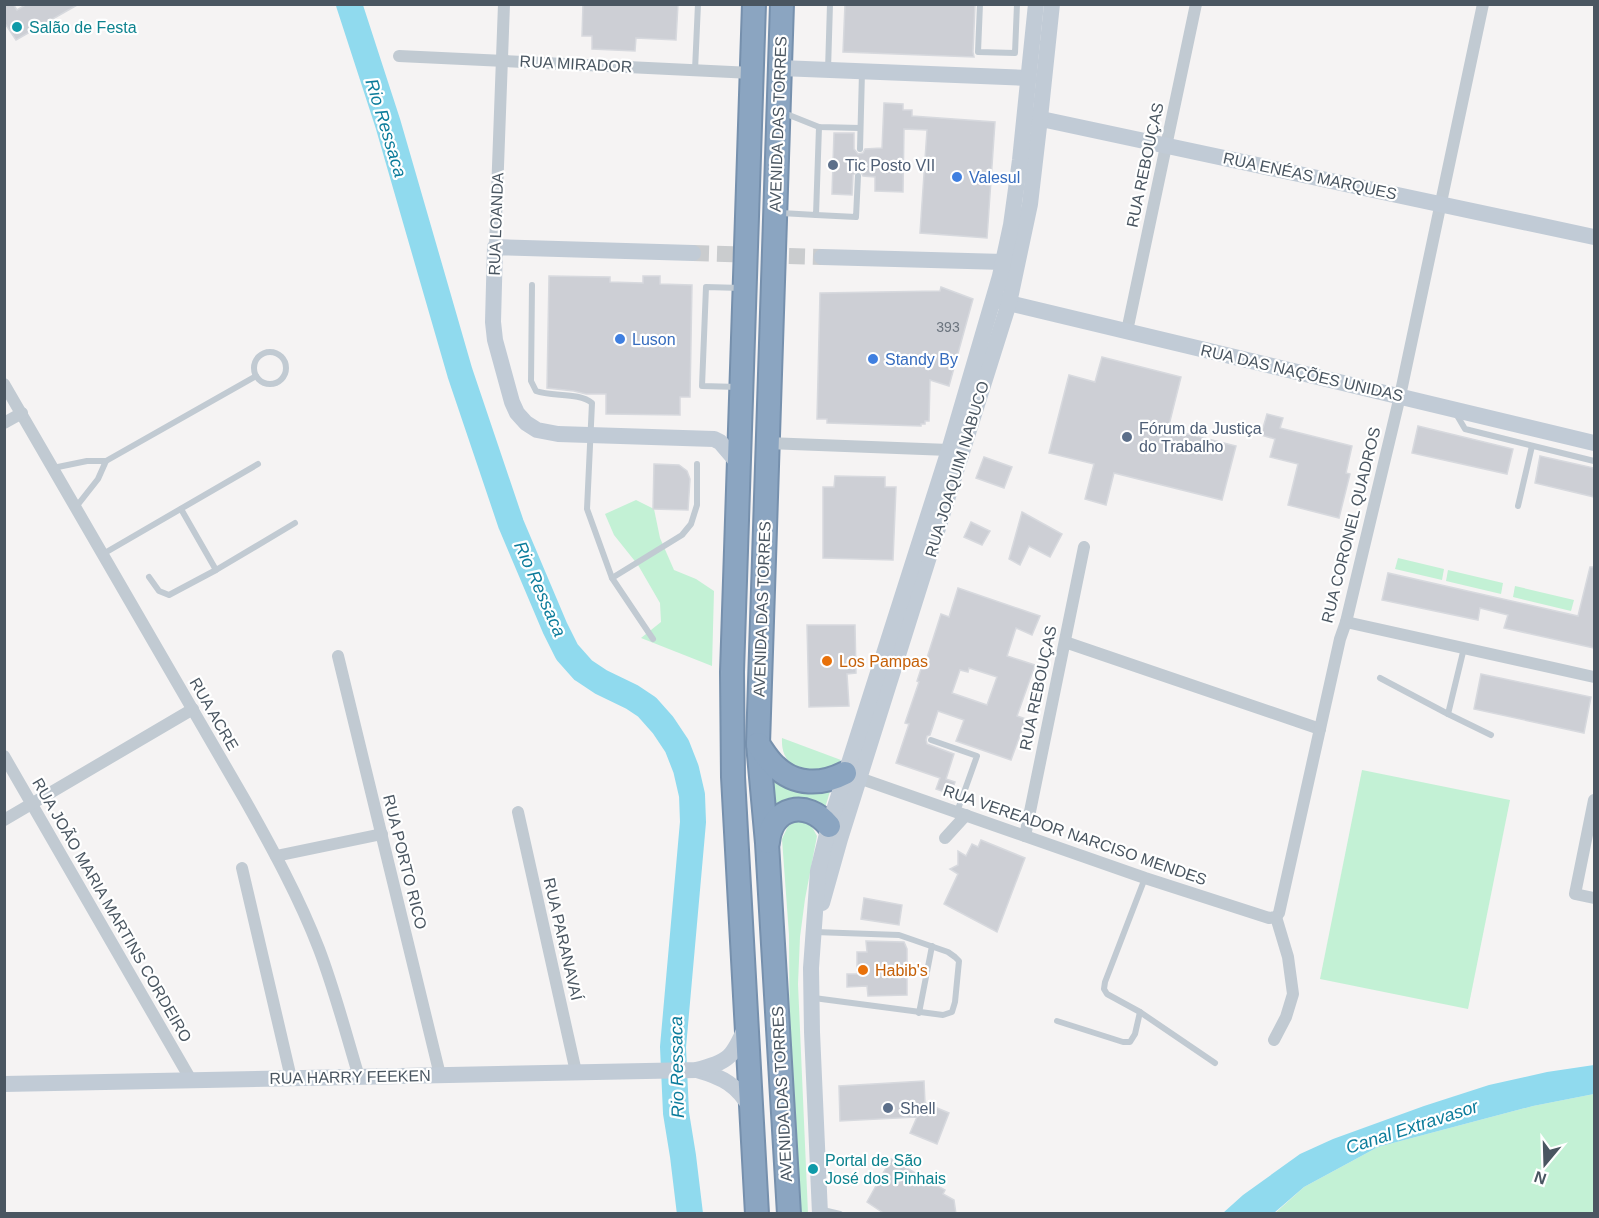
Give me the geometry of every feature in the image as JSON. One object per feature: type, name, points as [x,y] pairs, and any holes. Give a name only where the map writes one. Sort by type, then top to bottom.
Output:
[{"type":"highway","name":"AVENIDA DAS TORRES","points":[[754,4],[732,633],[732,723],[746,1025],[758,1214]]},
{"type":"highway","name":"AVENIDA DAS TORRES","points":[[782,4],[758,744],[768,843],[789,1214]]},
{"type":"highway","points":[[758,744],[774,766],[784,774],[796,779],[822,782],[853,776]]},
{"type":"highway","points":[[768,843],[769,832],[774,823],[781,815],[791,810],[802,809],[812,812],[836,828]]},
{"type":"main road","name":"RUA JOAQUIM NABUCO","points":[[820,1212],[811,998],[818,872],[836,828],[853,776],[1030,204],[1033,117],[1029,78],[1036,4]]},
{"type":"main road","name":"RUA JOAQUIM NABUCO","points":[[853,776],[949,450],[1001,301],[1004,262],[1033,117],[1052,4]]},
{"type":"main road","points":[[780,68],[1029,78]]},
{"type":"main road","name":"RUA ENÉAS MARQUES","points":[[1033,117],[1594,237]]},
{"type":"main road","points":[[495,247],[693,253]]},
{"type":"main road","name":"RUA LOANDA","points":[[495,247],[493,305],[495,340],[514,408],[526,423],[537,430],[558,434],[591,435]]},
{"type":"main road","points":[[822,257],[1004,262]]},
{"type":"main road","name":"RUA DAS NAÇÕES UNIDAS","points":[[1001,301],[1594,443]]},
{"type":"main road","points":[[591,435],[714,439],[720,442],[738,463]]},
{"type":"main road","name":"RUA HARRY FEEKEN","points":[[4,1084],[693,1070],[712,1066],[727,1059],[734,1052],[746,1025]]},
{"type":"main road","name":"RUA HARRY FEEKEN","points":[[693,1070],[720,1077],[729,1083],[742,1094],[751,1109]]},
{"type":"street","name":"RUA LOANDA","points":[[495,247],[504,4]]},
{"type":"street","name":"RUA REBOUÇAS","points":[[1127,332],[1196,4]]},
{"type":"street","name":"RUA CORONEL QUADROS","points":[[1277,915],[1340,639],[1400,396],[1483,4]]},
{"type":"street","name":"RUA MIRADOR","points":[[399,56],[752,73]]},
{"type":"street","name":"RUA ACRE","points":[[4,384],[276,856],[305,916],[321,957],[359,1077]]},
{"type":"street","points":[[4,423],[22,413]]},
{"type":"street","points":[[767,443],[949,450]]},
{"type":"street","name":"RUA REBOUÇAS","points":[[1025,836],[1084,547]]},
{"type":"street","points":[[1346,622],[1594,677]]},
{"type":"street","points":[[1065,642],[1320,729]]},
{"type":"street","name":"RUA PORTO RICO","points":[[338,656],[441,1075]]},
{"type":"street","points":[[4,820],[193,709]]},
{"type":"street","name":"RUA JOÃO MARIA MARTINS CORDEIRO","points":[[4,756],[191,1080]]},
{"type":"street","name":"RUA VEREADOR NARCISO MENDES","points":[[853,776],[1145,878],[1269,918],[1277,915]]},
{"type":"street","points":[[1594,800],[1575,894],[1594,898]]},
{"type":"street","name":"RUA PARANAVAÍ","points":[[518,812],[576,1072]]},
{"type":"street","points":[[945,838],[962,814]]},
{"type":"street","points":[[276,856],[382,834]]},
{"type":"street","points":[[242,868],[291,1078]]},
{"type":"street","points":[[1274,1040],[1286,1017],[1293,993],[1288,957],[1277,915]]},
{"type":"lane","points":[[695,70],[698,4]]},
{"type":"lane","points":[[828,70],[830,4]]},
{"type":"lane","points":[[980,4],[978,52],[1015,53],[1017,4]]},
{"type":"lane","points":[[860,149],[862,72]]},
{"type":"lane","points":[[778,110],[819,127],[860,128]]},
{"type":"lane","points":[[816,215],[819,127]]},
{"type":"lane","points":[[775,213],[856,217],[858,176]]},
{"type":"lane","points":[[532,285],[531,381],[536,391],[586,398],[592,403],[587,509],[612,578],[653,639]]},
{"type":"lane","points":[[741,387],[702,386],[706,287],[744,289]]},
{"type":"lane","points":[[275,353],[281,357],[285,364],[285,371],[276,383],[261,382],[256,376],[255,362],[260,356],[275,353]]},
{"type":"lane","points":[[53,468],[87,461],[106,461],[256,376]]},
{"type":"lane","points":[[1453,409],[1465,429],[1594,461]]},
{"type":"lane","points":[[1518,506],[1532,446]]},
{"type":"lane","points":[[76,507],[98,479],[106,461]]},
{"type":"lane","points":[[103,554],[258,464]]},
{"type":"lane","points":[[612,578],[682,535],[692,524],[697,505],[697,464]]},
{"type":"lane","points":[[181,509],[216,570]]},
{"type":"lane","points":[[148,576],[159,591],[169,595],[295,523]]},
{"type":"lane","points":[[1448,714],[1464,648]]},
{"type":"lane","points":[[1380,678],[1491,735]]},
{"type":"lane","points":[[931,740],[977,756],[962,814]]},
{"type":"lane","points":[[1145,878],[1104,989],[1107,994],[1140,1012],[1215,1063]]},
{"type":"lane","points":[[811,998],[944,1016],[952,1012],[955,1002],[959,961],[948,952],[899,935],[814,927]]},
{"type":"lane","points":[[919,1013],[932,946]]},
{"type":"lane","points":[[1057,1021],[1123,1042],[1130,1042],[1135,1034],[1140,1012]]},
{"type":"lane","points":[[820,1212],[840,1214]]},
{"type":"green space","points":[[636,500],[654,509],[660,538],[674,570],[696,579],[714,591],[712,666],[641,638],[661,622],[660,603],[638,565],[614,535],[605,514]]},
{"type":"green space","points":[[1398,558],[1444,569],[1442,580],[1395,569]]},
{"type":"green space","points":[[1448,570],[1503,583],[1501,594],[1446,581]]},
{"type":"green space","points":[[1515,586],[1574,600],[1571,611],[1513,597]]},
{"type":"green space","points":[[782,738],[841,760],[834,767],[808,774],[797,768],[785,756]]},
{"type":"green space","points":[[768,765],[832,785],[824,811],[793,800],[780,802],[771,814]]},
{"type":"green space","points":[[1362,770],[1510,800],[1468,1009],[1320,979]]},
{"type":"green space","points":[[798,821],[811,825],[817,836],[800,937],[798,984],[808,1213],[800,1213],[790,1068],[789,935],[782,839],[788,826]]},
{"type":"green space","points":[[1594,1094],[1594,1213],[1274,1214],[1304,1187],[1378,1147],[1533,1106]]},
{"type":"water","name":"Canal Extravasor","points":[[1594,1065],[1594,1094],[1533,1106],[1378,1147],[1304,1187],[1274,1213],[1223,1213],[1243,1195],[1300,1154],[1333,1139],[1489,1085],[1547,1072]]},
{"type":"building","points":[[4,4],[13,4],[17,10],[27,4],[79,4],[16,40],[4,22]]},
{"type":"building","points":[[583,4],[678,4],[676,40],[636,38],[635,51],[592,49],[592,36],[582,36]]},
{"type":"building","points":[[845,4],[975,4],[974,57],[843,52]]},
{"type":"building","name":"Valesul","points":[[884,103],[903,104],[903,110],[912,110],[912,116],[995,122],[987,238],[920,233],[927,130],[904,129],[903,192],[875,191],[875,177],[863,176],[858,171],[853,175],[852,195],[832,194],[834,133],[854,133],[854,149],[858,154],[863,153],[865,149],[882,148]]},
{"type":"building","name":"Luson","points":[[549,276],[610,277],[610,282],[643,283],[643,276],[660,276],[660,284],[692,285],[690,397],[680,397],[680,415],[606,414],[606,394],[586,394],[547,388]]},
{"type":"building","name":"Standy By","points":[[941,287],[973,299],[949,386],[930,380],[929,421],[925,421],[925,424],[921,426],[827,423],[827,419],[817,419],[820,293],[940,291]]},
{"type":"building","name":"Fórum da Justiça do Trabalho","points":[[1102,357],[1181,377],[1168,429],[1236,446],[1222,500],[1114,473],[1106,505],[1085,499],[1094,464],[1049,453],[1069,375],[1095,382]]},
{"type":"building","points":[[1267,414],[1283,418],[1280,428],[1352,446],[1346,473],[1350,474],[1339,518],[1288,505],[1298,464],[1270,457],[1275,439],[1261,435]]},
{"type":"building","points":[[1418,426],[1513,449],[1507,474],[1412,453]]},
{"type":"building","points":[[1540,456],[1594,468],[1594,497],[1535,483]]},
{"type":"building","points":[[984,457],[1012,467],[1004,488],[976,478]]},
{"type":"building","points":[[654,464],[679,465],[687,471],[690,479],[688,510],[653,509]]},
{"type":"building","points":[[835,476],[885,477],[885,487],[896,487],[893,560],[823,558],[823,487],[834,487]]},
{"type":"building","points":[[1022,512],[1062,534],[1050,557],[1029,546],[1020,565],[1009,559]]},
{"type":"building","points":[[971,522],[990,531],[982,545],[964,537]]},
{"type":"building","points":[[1590,567],[1594,567],[1594,648],[1504,628],[1508,615],[1480,608],[1478,620],[1382,600],[1388,573],[1578,616]]},
{"type":"building","points":[[958,588],[1040,616],[1032,635],[1016,628],[1007,656],[1035,665],[1017,716],[1026,719],[1011,760],[956,741],[964,720],[938,711],[926,740],[927,744],[954,754],[946,779],[955,782],[951,794],[936,789],[940,778],[896,763],[909,724],[905,723],[921,669],[925,664],[941,614],[949,617]],"holes":[[[969,668],[997,677],[987,705],[952,693],[960,670],[968,672]]]},
{"type":"building","points":[[807,625],[855,625],[856,673],[847,674],[849,706],[809,707]]},
{"type":"building","points":[[1481,674],[1591,697],[1584,733],[1474,709]]},
{"type":"building","points":[[981,840],[1025,858],[997,932],[944,904],[958,874],[950,869],[958,865],[958,851],[966,856],[972,844],[978,847]]},
{"type":"building","points":[[864,898],[902,905],[899,925],[861,919]]},
{"type":"building","points":[[866,941],[904,942],[907,949],[907,995],[868,996],[867,986],[847,987],[847,974],[857,974],[857,952],[867,952]]},
{"type":"building","name":"Shell","points":[[924,1081],[925,1103],[949,1113],[937,1144],[910,1133],[917,1117],[840,1121],[839,1086]]},
{"type":"building","points":[[891,1159],[945,1190],[943,1194],[954,1200],[956,1214],[885,1214],[867,1202]]},
{"type":"waterway","name":"Rio Ressaca","points":[[349,4],[388,124],[460,373],[511,524],[555,628],[567,652],[583,670],[647,707],[677,746],[686,769],[692,795],[693,822],[673,1047],[676,1113],[690,1214]]},
{"type":"tunnel","points":[[693,253],[822,257]]},
{"type":"place","name":"Salão de Festa","points":[[17,27]]},
{"type":"place","name":"Tic Posto VII","points":[[833,165]]},
{"type":"place","name":"Valesul","points":[[957,177]]},
{"type":"place","name":"Luson","points":[[620,339]]},
{"type":"place","name":"Standy By","points":[[873,359]]},
{"type":"place","name":"Fórum da Justiça do Trabalho","points":[[1127,437]]},
{"type":"place","name":"Los Pampas","points":[[827,661]]},
{"type":"place","name":"Habib's","points":[[863,970]]},
{"type":"place","name":"Shell","points":[[888,1108]]},
{"type":"place","name":"Portal de São José dos Pinhais","points":[[813,1169]]}]
